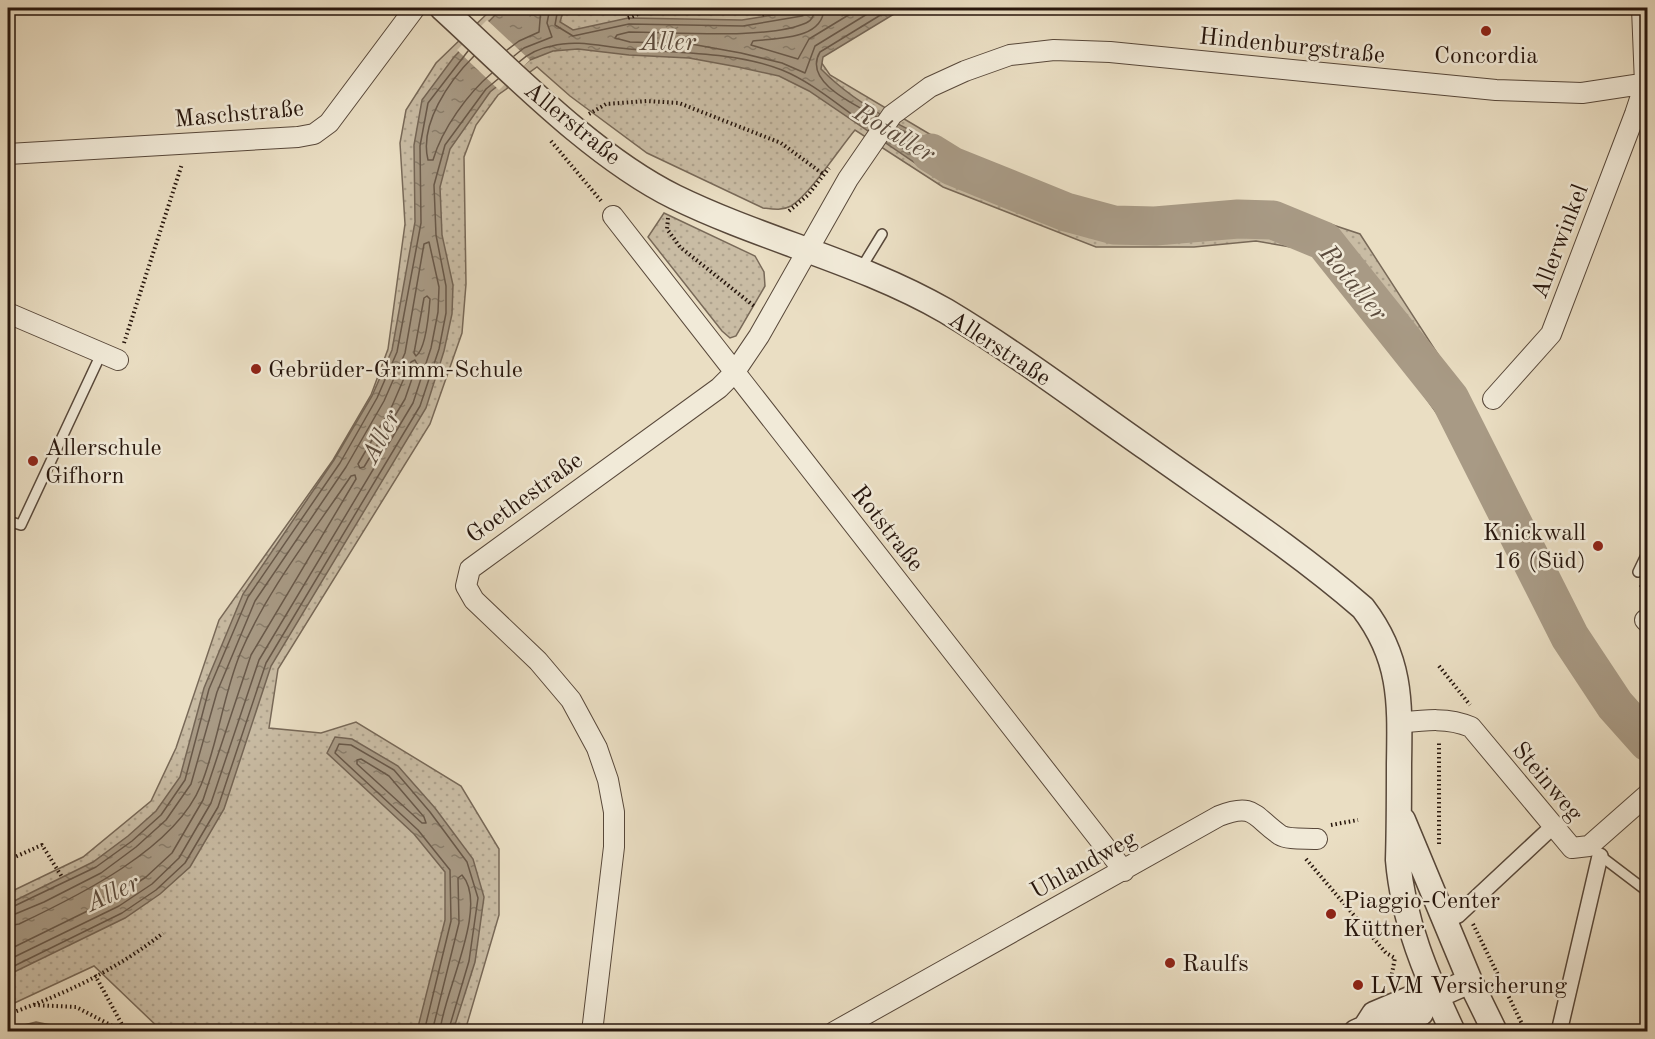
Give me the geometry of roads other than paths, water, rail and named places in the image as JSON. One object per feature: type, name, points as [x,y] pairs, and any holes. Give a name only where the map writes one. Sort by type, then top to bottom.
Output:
[{"type":"street","name":"Maschstraße","points":[[8,154],[298,137],[314,134],[329,123],[415,8]]},
{"type":"street","name":"Allerstraße","points":[[442,8],[515,75],[619,163],[672,196],[744,228],[860,270],[945,311],[1022,361],[1340,588],[1363,608],[1378,628],[1390,653],[1400,694],[1398,860],[1400,885],[1418,948],[1436,996],[1453,1032]]},
{"type":"street","points":[[1642,8],[1646,83]]},
{"type":"street","name":"Hindenburgstraße","points":[[807,252],[874,138],[892,115],[930,87],[965,71],[1010,55],[1054,50],[1110,52],[1496,90],[1582,93],[1646,83]]},
{"type":"street","name":"Allerwinkel","points":[[1493,399],[1551,334],[1646,83]]},
{"type":"street","name":"Rotstraße","points":[[613,216],[1124,871]]},
{"type":"street","name":"Goethestraße","points":[[592,1032],[614,847],[614,812],[608,780],[597,748],[571,700],[538,661],[474,600],[466,586],[470,569],[719,388],[734,373],[759,336],[807,252]]},
{"type":"street","points":[[8,313],[110,357]]},
{"type":"street","name":"Steinweg","points":[[1400,723],[1435,719],[1458,721],[1471,727],[1572,848],[1595,851],[1647,794]]},
{"type":"street","name":"Uhlandweg","points":[[834,1032],[1124,871],[1218,816],[1240,809],[1259,815],[1282,837],[1317,839]]},
{"type":"street","points":[[1400,813],[1451,918],[1470,981],[1496,1032]]},
{"type":"street","points":[[1451,918],[1548,831]]},
{"type":"street","points":[[1559,1032],[1595,851]]},
{"type":"street","points":[[1361,1030],[1380,1030],[1428,1010],[1436,996],[1470,981]]},
{"type":"lane","points":[[860,270],[882,234]]},
{"type":"lane","points":[[8,521],[21,525],[110,357]]},
{"type":"lane","points":[[1638,572],[1647,551]]},
{"type":"lane","points":[[1595,851],[1647,892]]},
{"type":"water","name":"Aller","points":[[502,8],[564,8],[560,22],[573,30],[628,18],[742,20],[816,8],[904,8],[823,57],[821,69],[838,85],[876,112],[983,163],[975,191],[930,173],[809,91],[779,76],[738,67],[689,58],[629,55],[578,49],[553,51],[530,60],[490,92],[450,149],[440,187],[442,235],[453,285],[452,314],[444,351],[426,408],[271,666],[224,809],[190,867],[160,894],[125,918],[8,975],[8,904],[93,862],[128,836],[156,811],[180,777],[204,688],[243,594],[334,460],[372,396],[392,350],[415,222],[414,145],[422,100],[454,57]]},
{"type":"water","points":[[335,737],[352,739],[398,766],[435,808],[473,859],[484,897],[475,962],[453,1031],[417,1031],[445,920],[445,872],[414,834],[327,753]]},
{"type":"waterway","name":"Rotaller","points":[[931,153],[952,166],[1066,212],[1114,225],[1155,226],[1238,219],[1273,220],[1324,241],[1450,399],[1570,637],[1615,705],[1648,742]]},
{"type":"place","name":"Concordia","points":[[1486,31]]},
{"type":"place","name":"Gebrüder-Grimm-Schule","points":[[256,369]]},
{"type":"place","name":"Allerschule Gifhorn","points":[[33,461]]},
{"type":"place","name":"Knickwall 16 (Süd)","points":[[1598,546]]},
{"type":"place","name":"Piaggio-Center Küttner","points":[[1331,914]]},
{"type":"place","name":"Raulfs","points":[[1170,963]]},
{"type":"place","name":"LVM Versicherung","points":[[1358,985]]}]
